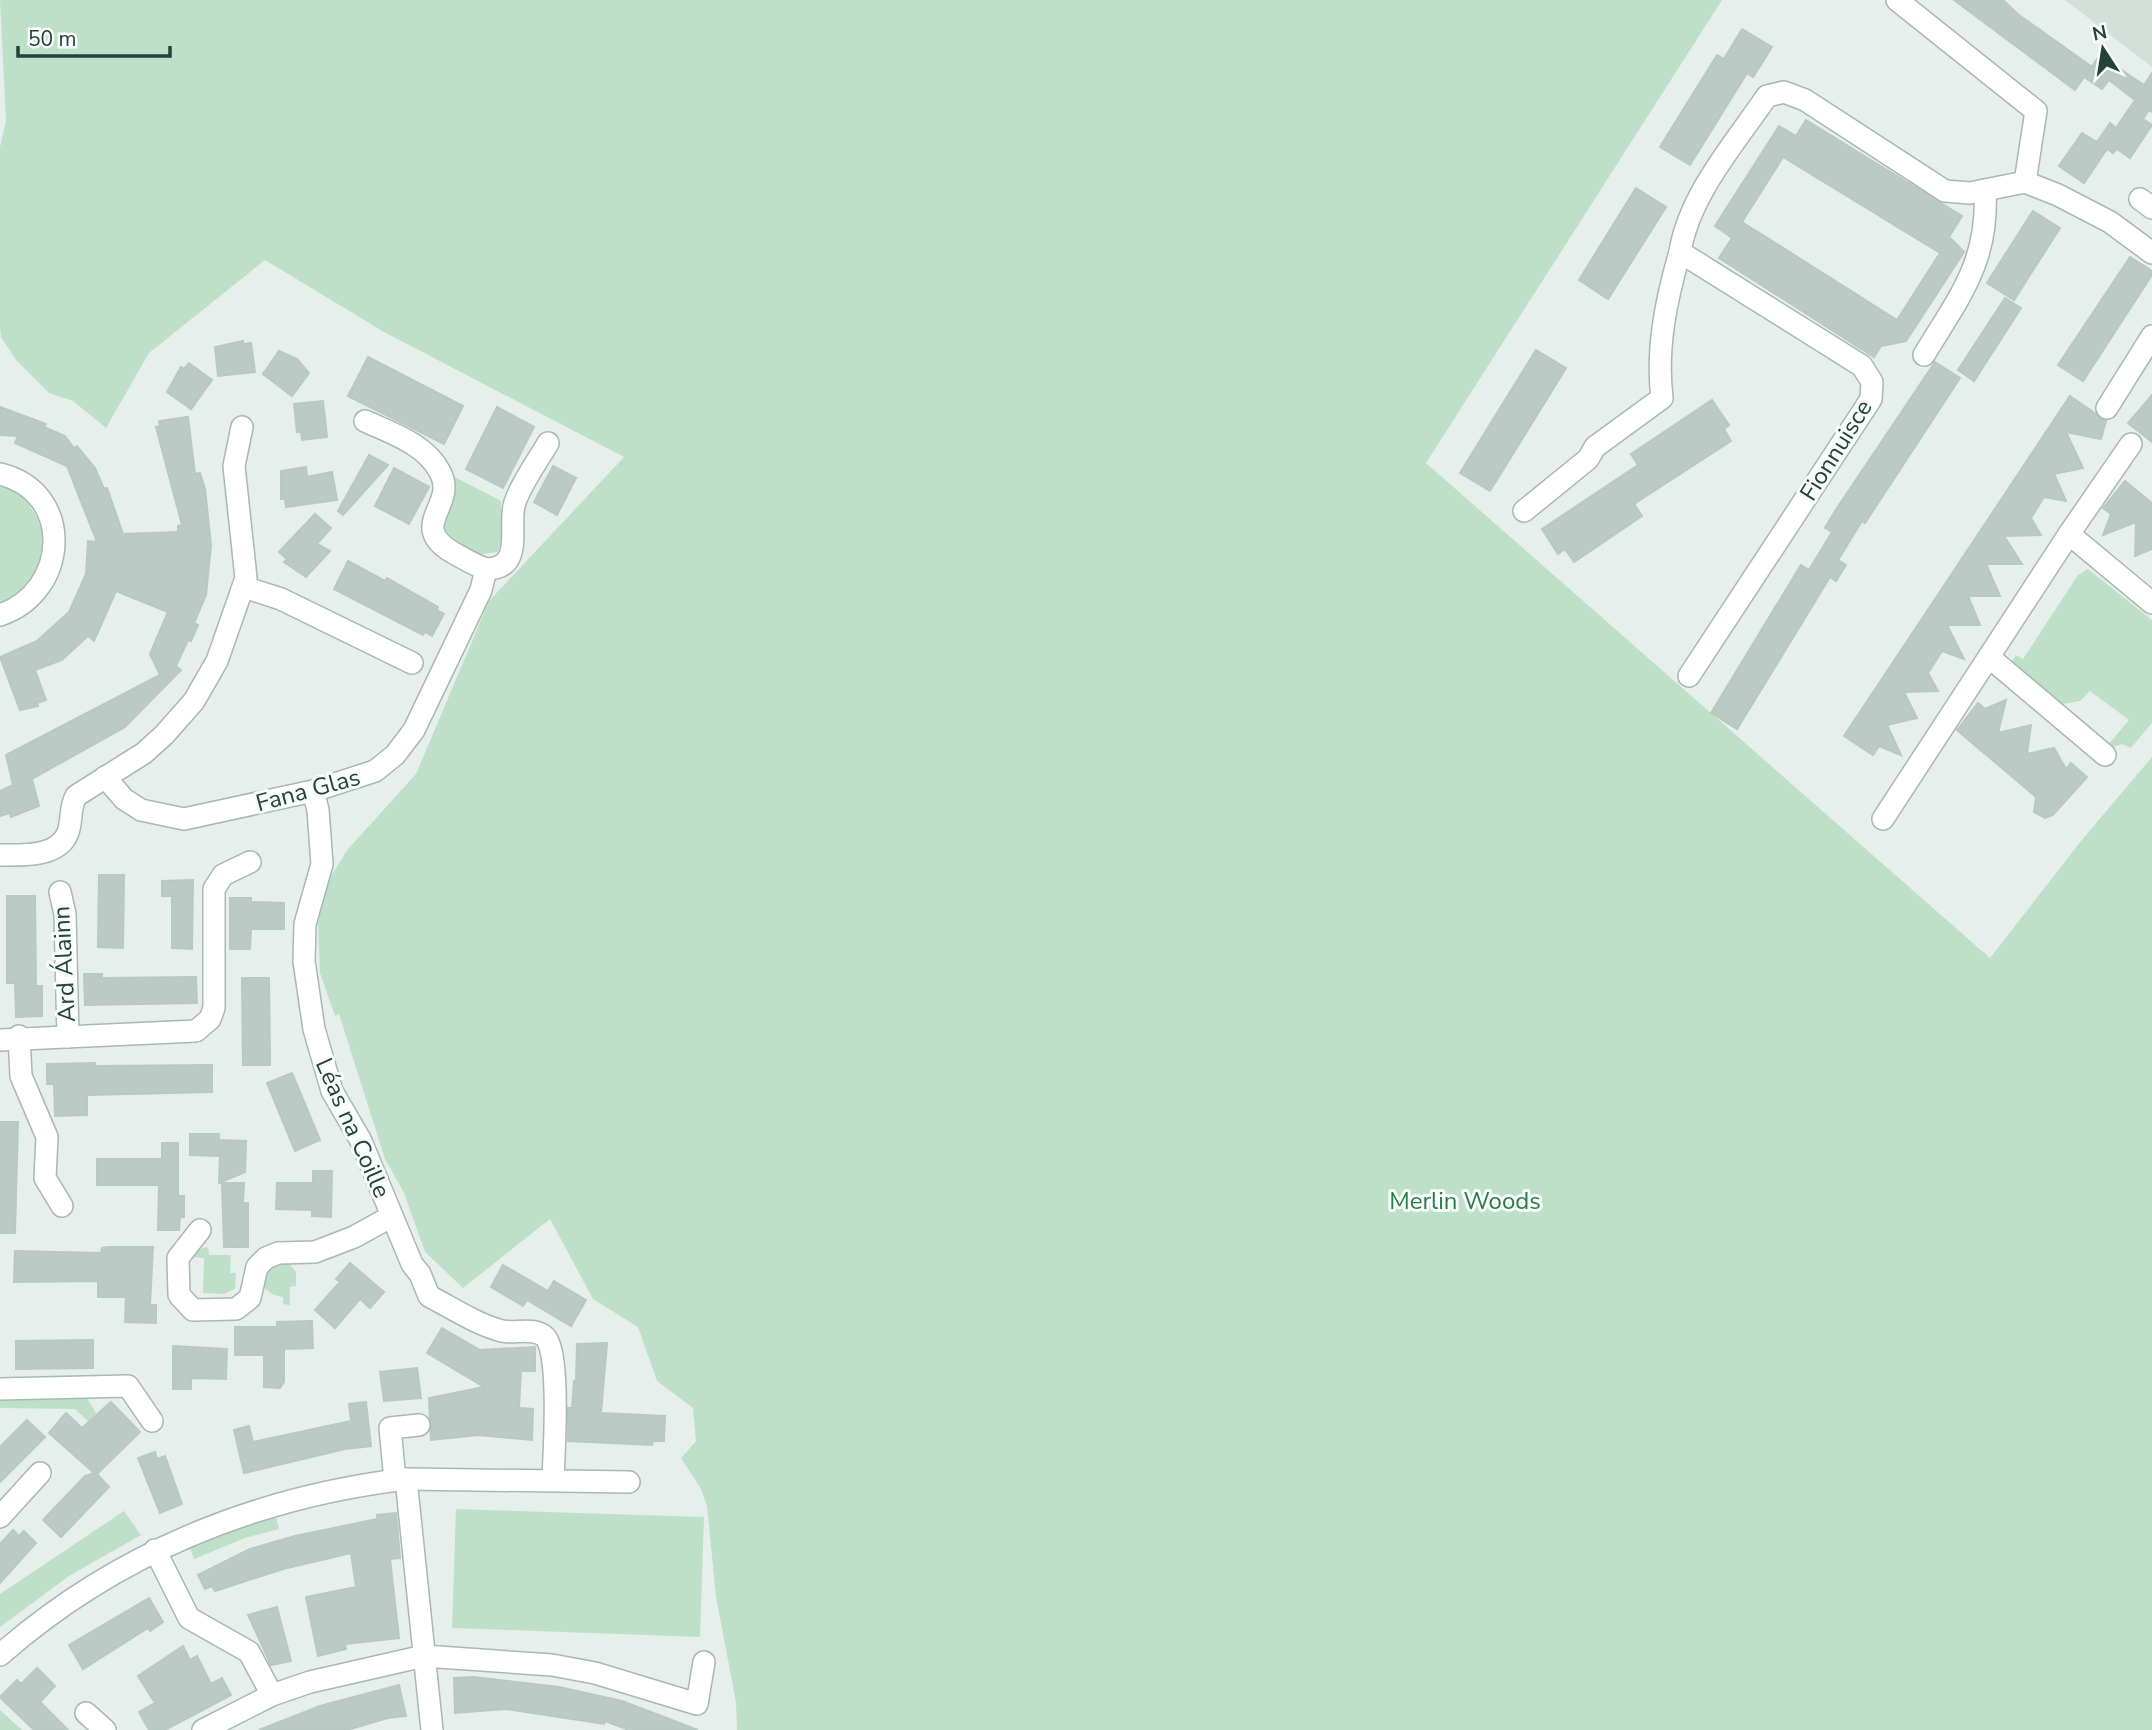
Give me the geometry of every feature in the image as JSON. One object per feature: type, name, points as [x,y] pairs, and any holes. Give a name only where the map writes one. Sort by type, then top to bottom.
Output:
[{"type":"street","points":[[1898,0],[2036,111],[2025,182]]},
{"type":"street","points":[[1524,511],[1588,459],[1595,447],[1662,398],[1658,365],[1670,287],[1683,231],[1726,156],[1767,96],[1784,92],[1805,100],[1945,191],[1985,190],[2025,182],[2058,195],[2110,222],[2152,253]]},
{"type":"street","points":[[1924,355],[1975,270],[1986,217],[1985,190]]},
{"type":"street","name":"Fionnuisce","points":[[1680,252],[1862,366],[1872,382],[1871,399],[1689,676]]},
{"type":"street","points":[[2107,408],[2152,336]]},
{"type":"street","points":[[365,421],[415,446],[439,470],[444,494],[432,523],[433,534],[444,547],[486,569],[501,565],[512,552],[514,505],[548,443]]},
{"type":"street","points":[[0,855],[25,856],[49,850],[60,842],[68,832],[71,806],[76,796],[153,745],[194,701],[217,661],[244,587],[246,565],[234,466],[242,426]]},
{"type":"street","points":[[1884,819],[2069,534],[2131,444]]},
{"type":"street","points":[[0,474],[23,485],[44,507],[51,522],[54,545],[53,561],[43,582],[26,601],[0,615]]},
{"type":"street","points":[[2069,534],[2152,603]]},
{"type":"street","name":"Fana Glas","points":[[105,777],[124,799],[141,810],[178,819],[313,791],[376,771],[403,747],[419,719],[481,590],[486,569]]},
{"type":"street","points":[[244,587],[293,604],[412,663]]},
{"type":"street","points":[[1989,657],[2105,755]]},
{"type":"street","name":"Léas na Coille","points":[[313,791],[318,810],[321,864],[305,924],[304,961],[314,1029],[332,1091],[361,1141],[429,1296],[503,1331],[534,1332],[542,1334],[551,1343],[555,1365],[554,1479]]},
{"type":"street","name":"Ard Álainn","points":[[62,1206],[45,1178],[47,1137],[21,1076],[10,1038],[196,1031],[204,1025],[214,1009],[215,889],[223,875],[250,862]]},
{"type":"street","name":"Ard Álainn","points":[[60,892],[65,914],[68,1037]]},
{"type":"street","name":"Léas na Coille","points":[[200,1230],[178,1258],[179,1295],[184,1304],[193,1310],[225,1312],[240,1307],[250,1298],[257,1267],[265,1258],[278,1253],[314,1252],[354,1237],[392,1216]]},
{"type":"street","points":[[0,1389],[128,1386],[152,1420]]},
{"type":"street","points":[[419,1425],[390,1428],[400,1480],[432,1730]]},
{"type":"street","points":[[0,1517],[40,1473]]},
{"type":"street","points":[[0,1655],[66,1602],[155,1550],[220,1522],[282,1502],[400,1480],[554,1479],[629,1482]]},
{"type":"street","points":[[155,1550],[189,1618],[249,1652],[272,1695]]},
{"type":"street","points":[[203,1730],[272,1695],[310,1682],[424,1656],[552,1664],[595,1673],[697,1704],[704,1662]]},
{"type":"street","points":[[86,1713],[105,1730]]},
{"type":"shaded area","points":[[2065,0],[2152,0],[2152,67]]},
{"type":"green space","name":"Merlin Woods","points":[[0,0],[1722,0],[1426,463],[1990,958],[2081,841],[2152,757],[2152,1730],[737,1730],[736,1702],[716,1597],[707,1506],[701,1489],[681,1458],[696,1441],[693,1408],[657,1381],[638,1327],[593,1299],[550,1219],[463,1288],[425,1252],[404,1193],[385,1159],[339,1014],[335,1016],[320,973],[318,923],[328,881],[348,849],[416,774],[489,601],[624,457],[384,332],[265,260],[149,353],[106,428],[73,401],[49,393],[16,360],[1,337],[0,147],[6,121]]},
{"type":"green space","points":[[451,475],[501,501],[502,539],[498,552],[475,555],[445,539],[441,519]]},
{"type":"green space","points":[[0,484],[26,501],[41,528],[44,544],[37,574],[28,587],[0,605]]},
{"type":"green space","points":[[2088,569],[2152,620],[2152,723],[2131,748],[2122,744],[2111,748],[2108,745],[2129,720],[2090,691],[2080,701],[2063,704],[2011,662],[2016,655],[2023,659],[2078,575]]},
{"type":"green space","points":[[208,1247],[209,1255],[231,1255],[230,1273],[236,1273],[235,1289],[224,1294],[203,1293],[204,1258],[187,1257],[196,1250]]},
{"type":"green space","points":[[287,1261],[296,1272],[296,1286],[290,1287],[290,1305],[283,1304],[283,1297],[274,1295],[261,1286],[266,1267]]},
{"type":"green space","points":[[87,1398],[96,1413],[89,1422],[75,1409],[0,1408],[0,1401]]},
{"type":"green space","points":[[456,1509],[704,1517],[700,1637],[452,1628]]},
{"type":"green space","points":[[124,1511],[141,1535],[69,1576],[0,1627],[0,1594]]},
{"type":"green space","points":[[271,1515],[276,1518],[279,1529],[245,1538],[194,1559],[189,1545]]},
{"type":"green space","points":[[0,1710],[22,1730],[0,1730]]},
{"type":"building","points":[[1954,0],[2003,0],[2019,15],[2092,67],[2097,59],[2115,71],[2117,67],[2144,85],[2152,73],[2152,112],[2149,110],[2143,119],[2152,125],[2130,158],[2117,149],[2113,153],[2107,149],[2084,183],[2059,166],[2082,133],[2097,142],[2110,123],[2116,128],[2135,100],[2109,80],[2102,89],[2084,77],[2075,90]]},
{"type":"building","points":[[1742,29],[1772,47],[1753,77],[1747,73],[1690,165],[1660,147],[1717,55],[1724,59]]},
{"type":"building","points":[[1806,120],[1962,216],[1949,237],[1964,252],[1906,341],[1881,346],[1874,357],[1719,258],[1732,238],[1715,226],[1779,126],[1796,136]],"holes":[[[1783,157],[1940,253],[1897,320],[1742,222]]]},
{"type":"building","points":[[1636,188],[1666,207],[1608,299],[1579,280]]},
{"type":"building","points":[[2033,211],[2060,228],[2014,300],[1987,283]]},
{"type":"building","points":[[2130,257],[2152,271],[2152,275],[2083,381],[2058,365]]},
{"type":"building","points":[[2005,298],[2021,308],[1974,381],[1958,370]]},
{"type":"building","points":[[243,341],[243,344],[251,343],[255,372],[218,376],[215,347]]},
{"type":"building","points":[[1536,350],[1566,368],[1490,491],[1460,473]]},
{"type":"building","points":[[279,351],[297,359],[309,373],[292,396],[263,374]]},
{"type":"building","points":[[368,357],[463,406],[444,444],[348,396]]},
{"type":"building","points":[[1935,362],[1960,378],[1865,523],[1862,521],[1838,560],[1846,565],[1836,581],[1830,577],[1737,729],[1711,713],[1801,565],[1809,570],[1832,532],[1825,528],[1835,511]]},
{"type":"building","points":[[189,363],[212,380],[191,409],[167,392],[181,367],[184,369]]},
{"type":"building","points":[[2152,395],[2152,442],[2128,423]]},
{"type":"building","points":[[2070,396],[2106,421],[2101,439],[2066,432],[2083,468],[2054,474],[2066,501],[2044,497],[2031,518],[2041,535],[2004,536],[2022,564],[1986,564],[2000,596],[1968,596],[1980,625],[1947,625],[1964,659],[1942,651],[1928,673],[1938,691],[1904,692],[1917,718],[1887,725],[1901,755],[1879,746],[1873,755],[1844,736]]},
{"type":"building","points":[[1712,400],[1729,425],[1724,429],[1731,441],[1634,504],[1642,516],[1574,562],[1565,549],[1558,554],[1542,529],[1638,465],[1631,454]]},
{"type":"building","points":[[323,401],[327,437],[302,440],[301,432],[297,432],[294,404]]},
{"type":"building","points":[[0,407],[46,424],[44,427],[65,436],[74,448],[77,446],[95,468],[104,489],[107,488],[123,534],[178,532],[178,526],[182,525],[156,427],[160,426],[159,421],[188,417],[195,474],[200,473],[205,489],[211,545],[206,595],[194,623],[198,625],[176,666],[181,670],[125,727],[32,779],[39,806],[11,817],[10,813],[0,816],[0,791],[13,785],[6,755],[160,675],[150,654],[168,612],[116,591],[94,641],[88,636],[62,660],[35,670],[46,700],[37,703],[38,706],[20,710],[0,657],[37,641],[69,612],[86,574],[88,541],[97,542],[67,466],[15,443],[18,436],[0,435]]},
{"type":"building","points":[[497,407],[534,427],[503,488],[466,469]]},
{"type":"building","points":[[369,455],[388,465],[343,515],[338,511]]},
{"type":"building","points":[[553,466],[576,478],[557,515],[534,502]]},
{"type":"building","points":[[306,467],[307,477],[332,472],[337,500],[286,507],[285,499],[281,499],[281,471]]},
{"type":"building","points":[[394,468],[429,487],[409,524],[375,506]]},
{"type":"building","points":[[2125,481],[2152,503],[2152,549],[2135,556],[2136,522],[2103,535],[2111,514],[2103,508]]},
{"type":"building","points":[[315,514],[331,528],[317,544],[330,551],[306,577],[284,562],[287,559],[279,552]]},
{"type":"building","points":[[348,561],[385,581],[387,578],[438,607],[437,610],[444,614],[432,636],[425,632],[423,635],[334,589]]},
{"type":"building","points":[[2006,700],[1998,733],[2031,725],[2027,754],[2054,748],[2066,769],[2071,763],[2087,777],[2053,815],[2045,818],[2034,812],[2036,797],[1957,730],[1978,703],[1985,709]]},
{"type":"building","points":[[99,875],[124,875],[123,948],[98,947]]},
{"type":"building","points":[[193,880],[192,949],[172,948],[172,896],[162,896],[162,881]]},
{"type":"building","points":[[7,896],[35,896],[36,986],[42,986],[42,1016],[16,1017],[15,983],[7,983]]},
{"type":"building","points":[[230,898],[284,903],[284,929],[251,929],[250,949],[230,949]]},
{"type":"building","points":[[84,974],[102,974],[102,978],[196,977],[197,1003],[85,1005]]},
{"type":"building","points":[[242,978],[269,978],[270,1065],[243,1065]]},
{"type":"building","points":[[95,1063],[95,1066],[212,1065],[212,1092],[87,1095],[87,1115],[55,1116],[54,1084],[47,1084],[47,1064]]},
{"type":"building","points":[[292,1073],[320,1140],[295,1151],[267,1083]]},
{"type":"building","points":[[0,1122],[18,1122],[15,1233],[0,1233]]},
{"type":"building","points":[[190,1134],[219,1134],[219,1140],[246,1141],[245,1172],[219,1183],[220,1156],[190,1155]]},
{"type":"building","points":[[162,1143],[178,1143],[178,1196],[184,1196],[184,1217],[180,1217],[179,1230],[158,1230],[159,1185],[97,1185],[97,1159],[162,1159]]},
{"type":"building","points":[[313,1171],[332,1171],[331,1217],[312,1216],[312,1210],[276,1209],[277,1183],[313,1183]]},
{"type":"building","points":[[222,1183],[244,1183],[243,1203],[248,1203],[248,1247],[224,1247]]},
{"type":"building","points":[[153,1247],[150,1305],[156,1305],[156,1323],[125,1322],[126,1297],[98,1297],[98,1281],[14,1282],[15,1251],[101,1253],[102,1248]]},
{"type":"building","points":[[350,1263],[384,1292],[370,1308],[360,1299],[335,1328],[315,1310],[340,1282],[336,1279]]},
{"type":"building","points":[[503,1265],[548,1291],[554,1281],[586,1300],[571,1326],[527,1300],[523,1306],[491,1287]]},
{"type":"building","points":[[312,1321],[313,1348],[284,1349],[284,1382],[280,1388],[264,1387],[264,1355],[235,1355],[235,1327],[277,1327],[277,1322]]},
{"type":"building","points":[[442,1328],[480,1350],[535,1347],[535,1371],[521,1371],[519,1408],[533,1409],[532,1440],[478,1435],[431,1440],[429,1398],[484,1387],[427,1353]]},
{"type":"building","points":[[93,1340],[93,1368],[16,1369],[16,1341]]},
{"type":"building","points":[[607,1343],[601,1413],[665,1416],[664,1441],[653,1441],[652,1445],[568,1441],[568,1408],[572,1408],[576,1381],[577,1344]]},
{"type":"building","points":[[173,1346],[227,1349],[226,1379],[191,1378],[191,1389],[173,1389]]},
{"type":"building","points":[[417,1368],[421,1398],[384,1401],[380,1372]]},
{"type":"building","points":[[111,1402],[140,1432],[97,1474],[109,1487],[61,1537],[43,1520],[85,1476],[94,1473],[49,1433],[66,1413],[82,1428]]},
{"type":"building","points":[[366,1402],[371,1446],[345,1449],[244,1473],[234,1430],[249,1426],[253,1442],[351,1421],[349,1404]]},
{"type":"building","points":[[27,1420],[45,1437],[0,1482],[0,1447]]},
{"type":"building","points":[[155,1452],[157,1459],[165,1456],[182,1504],[160,1513],[138,1458]]},
{"type":"building","points":[[396,1513],[400,1558],[390,1559],[399,1638],[345,1644],[346,1649],[318,1656],[306,1597],[356,1587],[351,1553],[283,1569],[215,1591],[212,1586],[205,1589],[198,1575],[250,1549],[295,1536],[377,1519],[377,1515]]},
{"type":"building","points":[[13,1530],[19,1536],[24,1531],[36,1543],[0,1583],[0,1544]]},
{"type":"building","points":[[149,1598],[163,1622],[150,1631],[148,1628],[83,1669],[69,1645]]},
{"type":"building","points":[[277,1607],[291,1661],[271,1665],[248,1615]]},
{"type":"building","points":[[183,1646],[190,1660],[197,1656],[211,1684],[222,1678],[231,1695],[165,1730],[149,1730],[139,1712],[155,1703],[138,1676]]},
{"type":"building","points":[[37,1668],[55,1686],[40,1702],[68,1730],[34,1730],[0,1697],[17,1680],[21,1684]]},
{"type":"building","points":[[473,1677],[559,1687],[622,1701],[698,1730],[629,1730],[605,1721],[604,1724],[506,1709],[455,1713],[454,1678]]},
{"type":"building","points":[[399,1685],[406,1716],[388,1718],[347,1730],[259,1730],[320,1706]]}]
